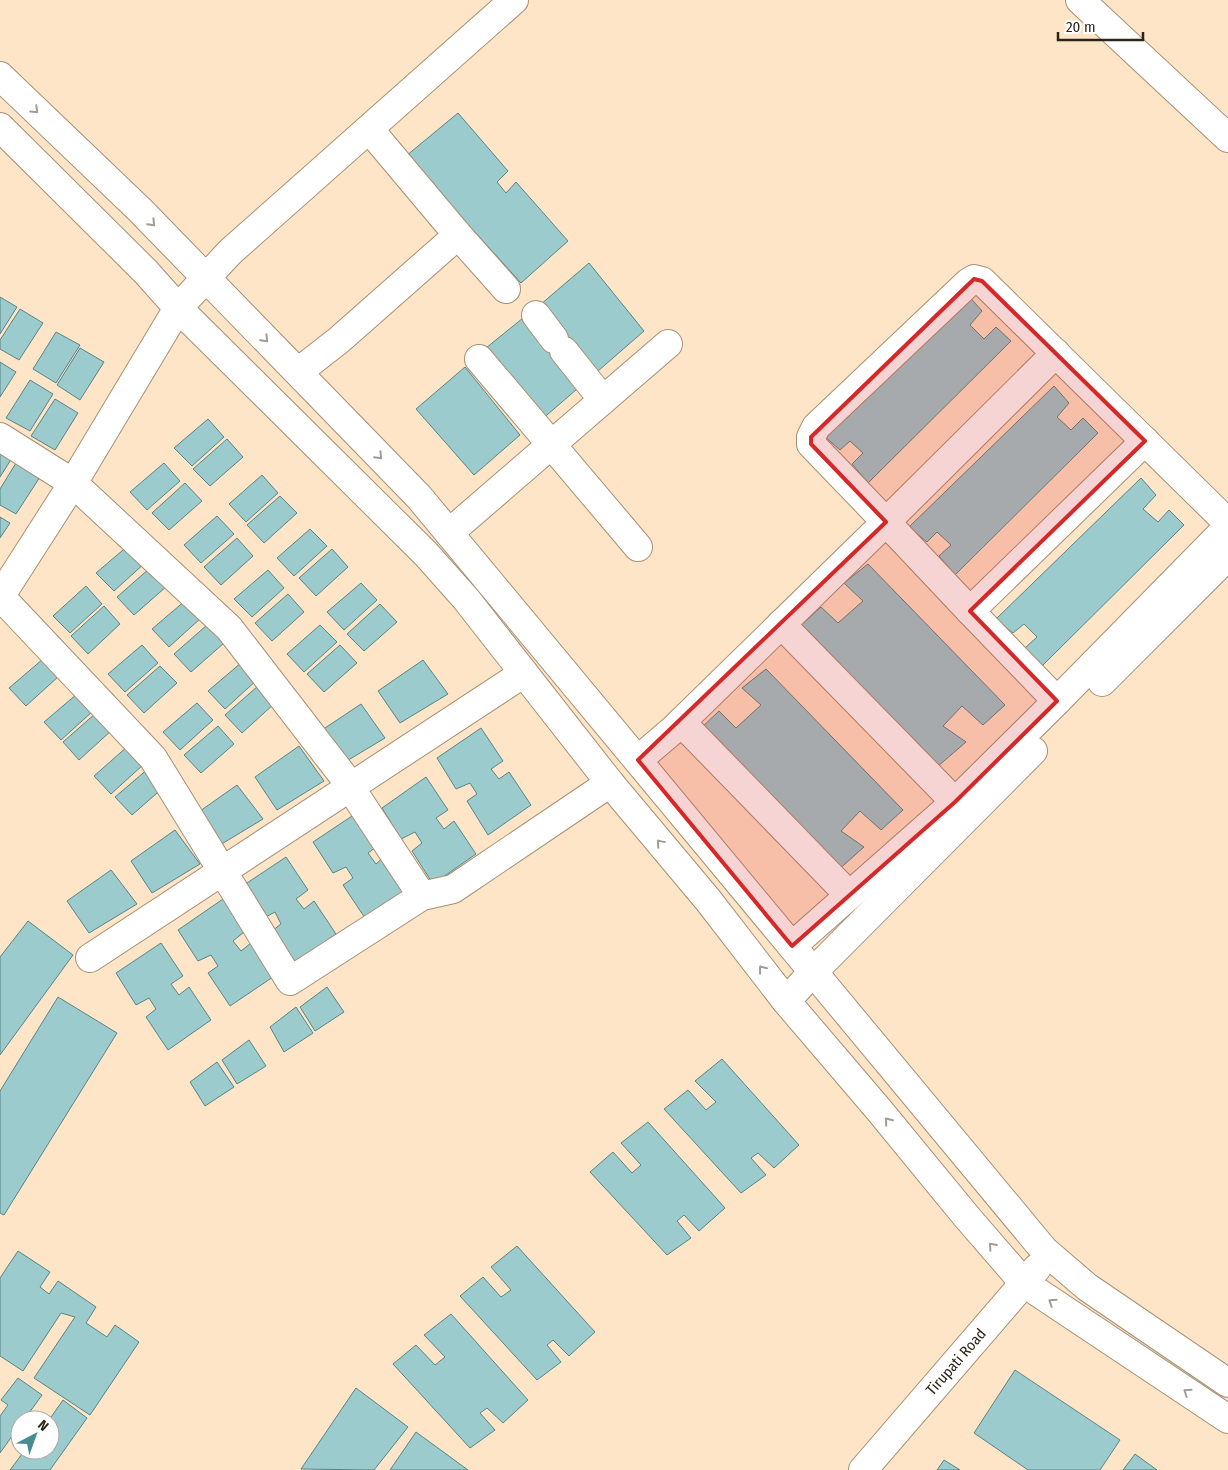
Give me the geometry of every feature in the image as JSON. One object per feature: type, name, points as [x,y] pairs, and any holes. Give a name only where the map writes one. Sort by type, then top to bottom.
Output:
[{"type":"street","points":[[514,0],[230,252],[178,308],[73,483],[0,596],[153,758],[290,981],[422,896],[453,889],[610,783]]},
{"type":"street","points":[[1080,0],[1228,138]]},
{"type":"street","points":[[0,76],[140,210],[419,497],[976,1169],[1049,1254],[1087,1287],[1228,1383]]},
{"type":"street","points":[[0,127],[146,272],[178,308],[426,554],[466,599],[610,783],[708,900],[786,1001],[1024,1283],[1228,1419]]},
{"type":"street","points":[[369,129],[506,289]]},
{"type":"street","points":[[298,372],[339,340],[458,235]]},
{"type":"street","points":[[792,946],[955,802],[1057,701],[1224,531],[1227,524],[982,281],[974,279],[816,428],[811,437],[811,444],[1057,701]]},
{"type":"street","points":[[536,315],[603,400]]},
{"type":"street","points":[[449,533],[668,344]]},
{"type":"street","points":[[638,760],[681,722],[1056,354]]},
{"type":"street","points":[[479,359],[638,547]]},
{"type":"street","points":[[0,437],[73,483],[229,628],[351,786],[422,896]]},
{"type":"street","points":[[970,611],[1145,441]]},
{"type":"street","points":[[786,1001],[1228,556]]},
{"type":"street","points":[[781,624],[955,802]]},
{"type":"street","points":[[90,958],[524,673]]},
{"type":"street","points":[[681,722],[849,895]]},
{"type":"street","name":"Tirupati Road","points":[[863,1470],[1049,1254]]},
{"type":"highlighted area","points":[[974,279],[982,281],[1145,441],[970,611],[1057,701],[955,802],[792,946],[638,760],[886,522],[811,444],[811,437]]},
{"type":"building","points":[[458,113],[508,171],[497,182],[506,193],[516,182],[568,241],[521,283],[406,156]]},
{"type":"building","points":[[589,263],[644,331],[598,371],[540,305]]},
{"type":"building","points":[[967,294],[982,311],[970,325],[984,339],[996,327],[1011,341],[868,483],[852,464],[863,453],[850,441],[840,450],[823,435]]},
{"type":"building","points":[[0,297],[17,307],[0,334]]},
{"type":"building","points":[[20,309],[43,323],[19,360],[0,349],[0,340]]},
{"type":"building","points":[[528,314],[584,383],[540,421],[481,352]]},
{"type":"building","points":[[56,332],[80,345],[56,383],[33,369]]},
{"type":"building","points":[[80,348],[104,362],[80,400],[57,385]]},
{"type":"building","points":[[0,362],[16,372],[0,397]]},
{"type":"building","points":[[465,367],[520,435],[474,475],[416,409]]},
{"type":"building","points":[[30,380],[53,394],[30,431],[6,418]]},
{"type":"building","points":[[1054,386],[1069,403],[1057,417],[1071,430],[1083,418],[1098,433],[955,575],[939,556],[951,545],[937,532],[927,542],[909,527]]},
{"type":"building","points":[[55,399],[78,413],[55,450],[31,436]]},
{"type":"building","points":[[208,419],[224,437],[192,466],[174,448]]},
{"type":"building","points":[[227,439],[243,457],[210,486],[193,469]]},
{"type":"building","points":[[0,450],[12,458],[0,477]]},
{"type":"building","points":[[16,463],[40,477],[16,514],[0,505],[0,489]]},
{"type":"building","points":[[164,463],[180,481],[147,510],[130,492]]},
{"type":"building","points":[[262,475],[278,493],[246,522],[229,504]]},
{"type":"building","points":[[1141,478],[1156,495],[1143,509],[1158,522],[1169,510],[1184,525],[1041,667],[1025,648],[1037,637],[1024,624],[1013,633],[996,619]]},
{"type":"building","points":[[185,483],[202,501],[169,530],[152,513]]},
{"type":"building","points":[[280,496],[297,513],[264,543],[247,525]]},
{"type":"building","points":[[217,516],[234,534],[201,563],[184,545]]},
{"type":"building","points":[[0,517],[10,523],[0,538]]},
{"type":"building","points":[[310,529],[327,546],[294,576],[277,558]]},
{"type":"building","points":[[237,538],[253,556],[221,585],[204,567]]},
{"type":"building","points":[[130,544],[146,562],[114,591],[96,573]]},
{"type":"building","points":[[332,549],[348,567],[316,596],[299,578]]},
{"type":"building","points":[[868,564],[1005,705],[983,725],[962,706],[943,726],[966,742],[937,767],[801,625],[821,607],[838,623],[863,601],[844,583]]},
{"type":"building","points":[[150,568],[167,586],[134,615],[117,597]]},
{"type":"building","points":[[268,570],[284,588],[252,617],[234,599]]},
{"type":"building","points":[[361,583],[377,600],[344,630],[327,612]]},
{"type":"building","points":[[86,586],[102,604],[70,633],[53,616]]},
{"type":"building","points":[[288,594],[304,612],[272,641],[255,623]]},
{"type":"building","points":[[186,600],[202,617],[169,647],[152,629]]},
{"type":"building","points":[[380,604],[397,622],[364,651],[347,634]]},
{"type":"building","points":[[104,606],[120,624],[88,654],[71,636]]},
{"type":"building","points":[[207,625],[224,643],[191,672],[174,654]]},
{"type":"building","points":[[320,625],[337,642],[304,672],[287,654]]},
{"type":"building","points":[[142,645],[158,663],[125,692],[108,674]]},
{"type":"building","points":[[340,645],[357,663],[324,692],[307,674]]},
{"type":"building","points":[[43,659],[59,676],[26,706],[9,688]]},
{"type":"building","points":[[423,660],[448,694],[400,723],[378,691]]},
{"type":"building","points":[[242,662],[258,679],[225,709],[208,691]]},
{"type":"building","points":[[160,666],[177,683],[144,713],[127,695]]},
{"type":"building","points":[[766,669],[903,810],[881,830],[860,811],[841,831],[864,847],[836,872],[699,730],[719,711],[736,728],[761,705],[742,688]]},
{"type":"building","points":[[258,686],[275,703],[242,733],[225,715]]},
{"type":"building","points":[[77,694],[93,711],[61,740],[44,722]]},
{"type":"building","points":[[197,703],[213,720],[180,750],[163,732]]},
{"type":"building","points":[[361,704],[385,738],[340,765],[316,734]]},
{"type":"building","points":[[96,713],[112,730],[79,760],[63,742]]},
{"type":"building","points":[[218,726],[234,744],[201,773],[184,755]]},
{"type":"building","points":[[481,728],[503,761],[491,769],[499,779],[509,772],[531,805],[488,835],[467,801],[477,794],[470,783],[456,789],[437,758]]},
{"type":"building","points":[[128,746],[144,764],[111,794],[94,776]]},
{"type":"building","points":[[299,746],[324,781],[277,810],[255,777]]},
{"type":"building","points":[[149,768],[165,786],[132,815],[115,797]]},
{"type":"building","points":[[426,777],[448,810],[436,818],[444,829],[454,821],[476,854],[433,884],[412,851],[422,843],[415,832],[401,839],[382,808]]},
{"type":"building","points":[[237,785],[263,819],[215,848],[193,816]]},
{"type":"building","points":[[358,812],[380,844],[368,853],[376,864],[386,855],[408,889],[365,918],[343,885],[353,878],[346,867],[333,873],[313,842]]},
{"type":"building","points":[[175,830],[200,864],[152,893],[131,861]]},
{"type":"building","points":[[286,857],[308,890],[296,899],[304,909],[314,901],[336,934],[293,964],[272,931],[281,924],[275,912],[262,919],[241,887]]},
{"type":"building","points":[[111,870],[137,904],[89,933],[67,901]]},
{"type":"building","points":[[223,899],[244,932],[233,941],[241,951],[251,943],[273,977],[230,1006],[208,973],[218,966],[211,955],[198,961],[178,930]]},
{"type":"building","points":[[28,921],[73,955],[0,1055],[0,957]]},
{"type":"building","points":[[161,943],[183,976],[171,984],[179,995],[189,987],[211,1020],[168,1050],[146,1017],[156,1009],[149,998],[136,1005],[116,973]]},
{"type":"building","points":[[327,987],[344,1012],[315,1031],[300,1007]]},
{"type":"building","points":[[58,997],[117,1033],[4,1215],[0,1213],[0,1091]]},
{"type":"building","points":[[296,1007],[313,1033],[284,1052],[270,1027]]},
{"type":"building","points":[[249,1040],[266,1066],[237,1084],[222,1060]]},
{"type":"building","points":[[722,1059],[799,1145],[774,1168],[758,1153],[751,1158],[766,1175],[741,1193],[664,1109],[688,1090],[706,1110],[716,1102],[695,1081]]},
{"type":"building","points":[[217,1062],[234,1087],[205,1106],[190,1082]]},
{"type":"building","points":[[648,1122],[725,1208],[699,1231],[684,1215],[677,1221],[691,1238],[667,1255],[590,1172],[613,1152],[632,1173],[641,1165],[621,1143]]},
{"type":"building","points":[[517,1246],[595,1332],[569,1356],[553,1340],[547,1345],[561,1362],[537,1380],[460,1296],[483,1277],[501,1297],[511,1290],[491,1267]]},
{"type":"building","points":[[18,1251],[50,1272],[40,1287],[49,1294],[58,1281],[96,1307],[86,1323],[107,1337],[115,1325],[139,1342],[90,1415],[34,1378],[75,1317],[61,1313],[23,1371],[0,1356],[0,1278]]},
{"type":"building","points":[[451,1314],[528,1400],[503,1423],[487,1408],[480,1413],[495,1430],[470,1448],[393,1364],[416,1345],[435,1365],[445,1357],[424,1335]]},
{"type":"building","points":[[1015,1370],[1120,1440],[1100,1470],[1028,1470],[974,1433]]},
{"type":"building","points":[[18,1378],[42,1395],[31,1410],[10,1410],[10,1439],[0,1453],[0,1416],[8,1405],[1,1400]]},
{"type":"building","points":[[356,1388],[408,1427],[374,1470],[301,1469]]},
{"type":"building","points":[[63,1400],[87,1418],[60,1456],[60,1410],[56,1410]]},
{"type":"building","points":[[416,1432],[468,1470],[390,1470]]},
{"type":"building","points":[[1135,1454],[1157,1470],[1123,1470]]},
{"type":"building","points":[[18,1460],[57,1460],[50,1470],[10,1470]]},
{"type":"building","points":[[944,1460],[960,1470],[937,1470]]}]
